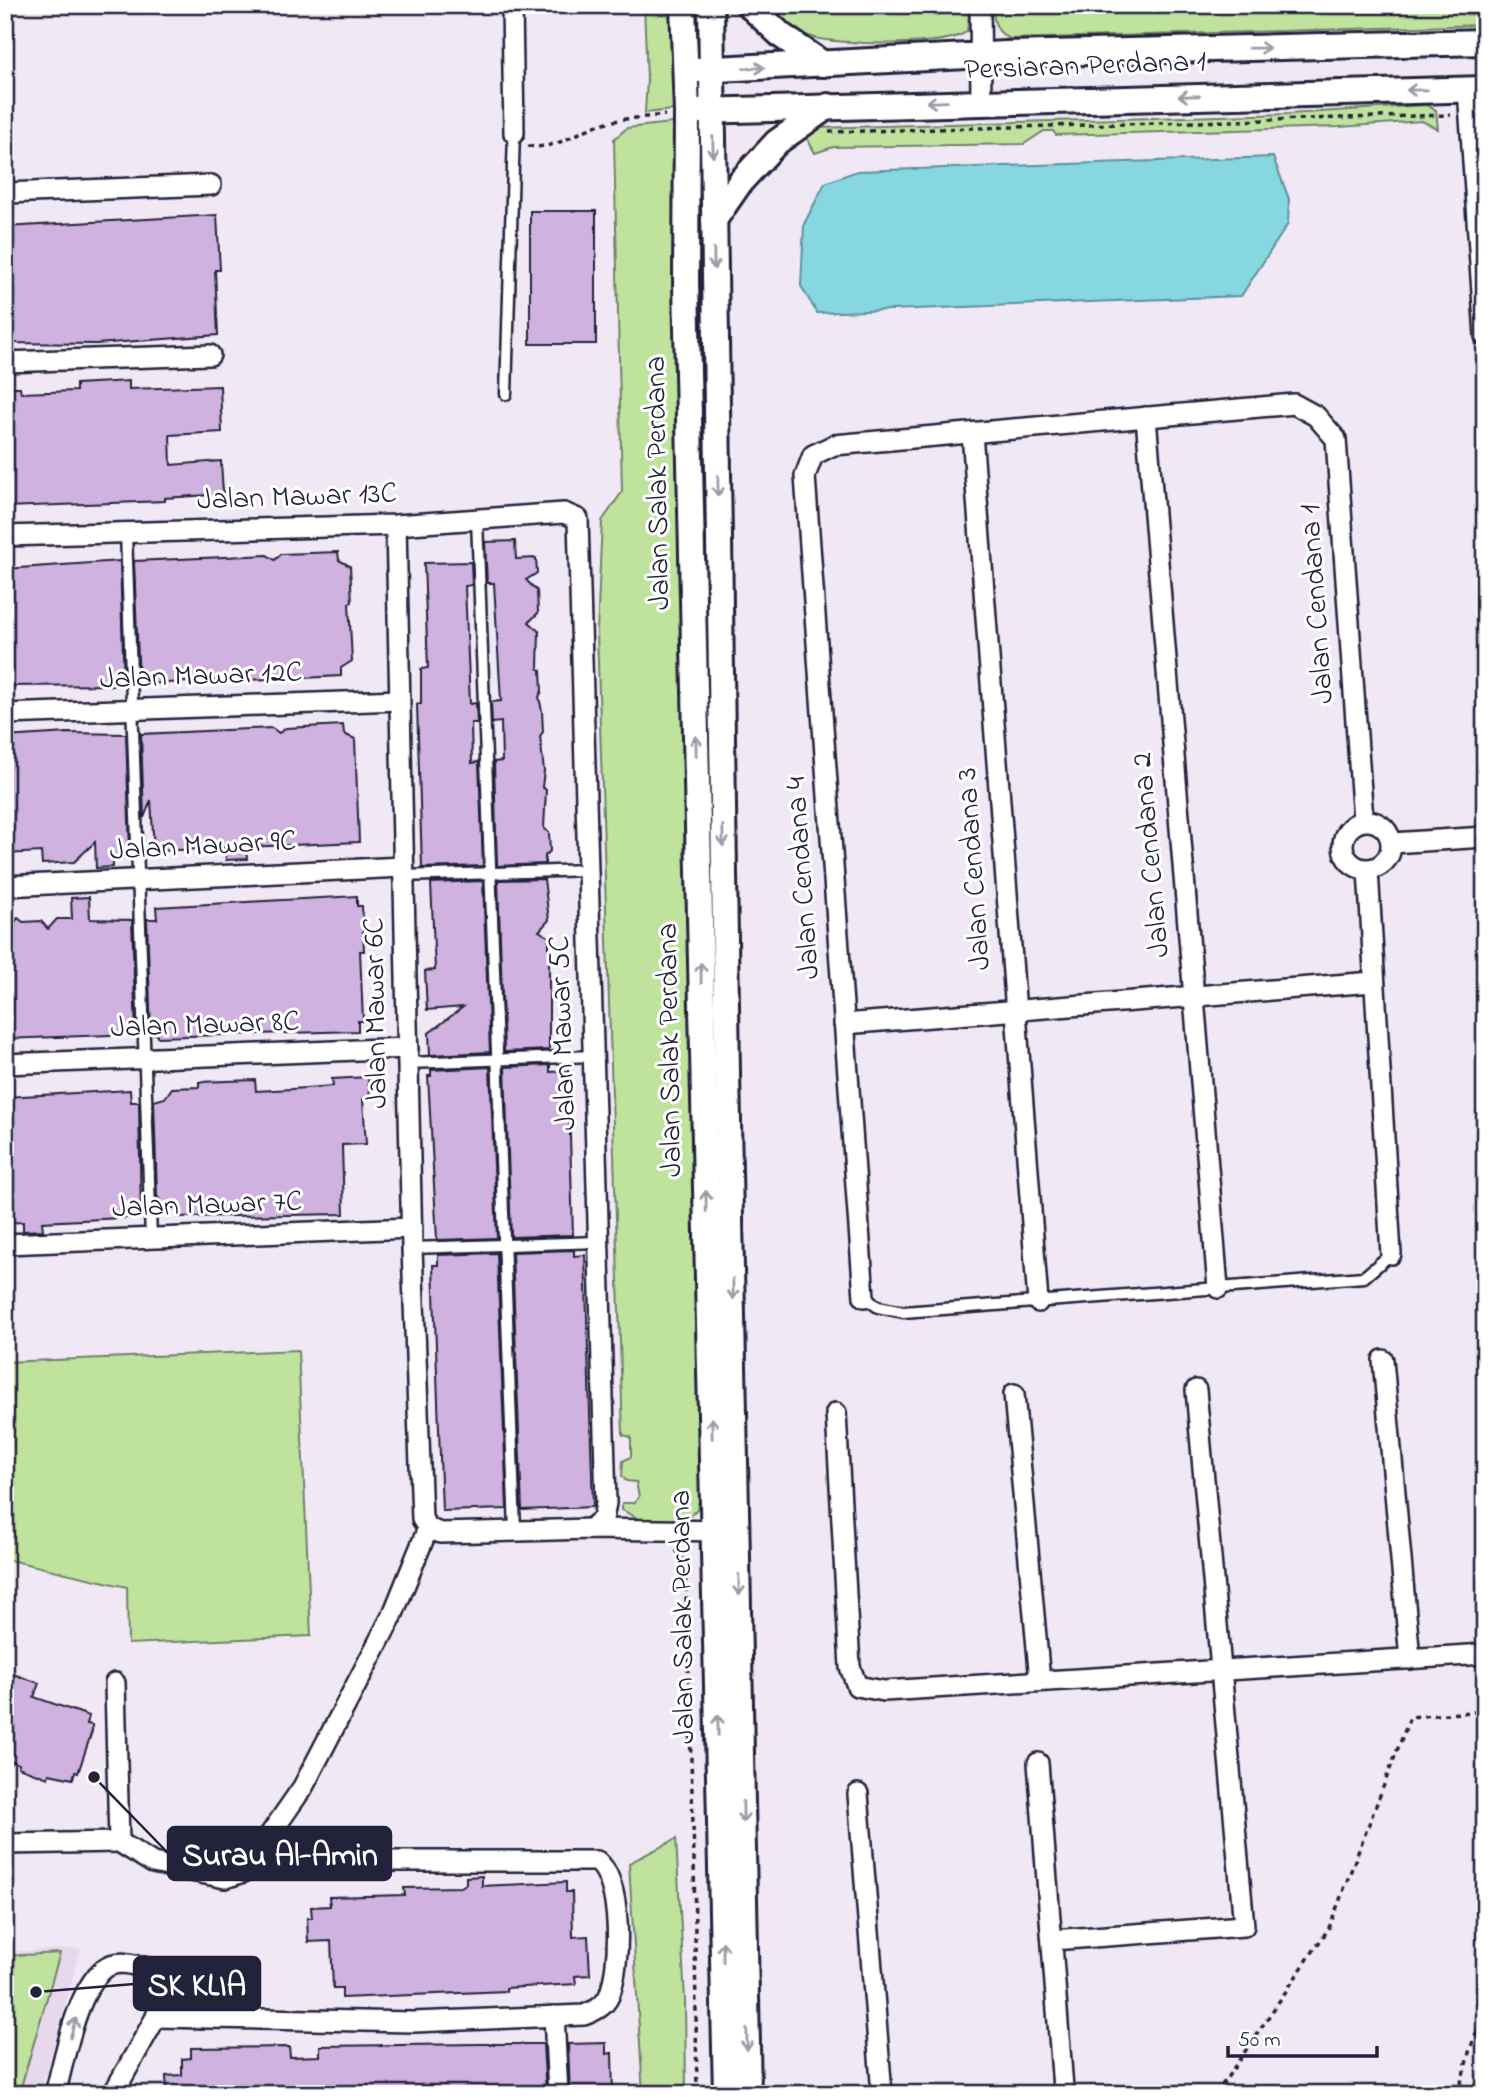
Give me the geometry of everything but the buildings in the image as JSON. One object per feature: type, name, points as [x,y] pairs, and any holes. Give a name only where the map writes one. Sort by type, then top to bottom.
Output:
[{"type":"street","points":[[512,5],[514,134]]},
{"type":"street","name":"Jalan Salak Perdana","points":[[684,5],[687,112],[685,282],[726,2094]]},
{"type":"street","name":"Jalan Salak Perdana","points":[[711,5],[727,1073],[748,2094]]},
{"type":"street","points":[[749,5],[782,36],[823,64]]},
{"type":"street","points":[[980,5],[981,102]]},
{"type":"street","name":"Persiaran Perdana 1","points":[[686,70],[980,56],[1485,42]]},
{"type":"street","points":[[1476,89],[1470,114],[1485,336]]},
{"type":"street","name":"Persiaran Perdana 1","points":[[687,112],[1476,89]]},
{"type":"street","points":[[713,220],[741,181],[777,142],[828,106]]},
{"type":"street","points":[[5,193],[211,185]]},
{"type":"street","points":[[5,362],[210,355]]},
{"type":"street","name":"Jalan Cendana 1","points":[[1146,417],[1294,404],[1316,416],[1336,439],[1363,820]]},
{"type":"street","points":[[972,433],[1146,417]]},
{"type":"street","name":"Jalan Cendana 2","points":[[1146,417],[1218,1288]]},
{"type":"street","name":"Jalan Cendana 4","points":[[864,1297],[805,476],[813,455],[834,445],[972,433]]},
{"type":"street","name":"Jalan Cendana 3","points":[[972,433],[1038,1301]]},
{"type":"street","name":"Jalan Mawar 13C","points":[[5,536],[396,525],[564,513],[578,519],[580,528]]},
{"type":"street","name":"Jalan Mawar 6C","points":[[396,525],[420,1499],[422,1519],[428,1528]]},
{"type":"street","name":"Jalan Mawar 5C","points":[[580,528],[606,1503],[603,1519],[590,1529]]},
{"type":"street","name":"Jalan Mawar 12C","points":[[5,714],[399,700]]},
{"type":"street","points":[[1363,820],[1379,823],[1390,835],[1392,843],[1388,858],[1368,870],[1352,864],[1343,851],[1345,835],[1349,828],[1363,820]]},
{"type":"street","points":[[1392,843],[1485,837]]},
{"type":"street","points":[[1368,870],[1391,1254]]},
{"type":"street","name":"Jalan Mawar 9C","points":[[5,886],[403,872]]},
{"type":"street","points":[[844,1024],[1373,982]]},
{"type":"street","name":"Jalan Mawar 8C","points":[[5,1064],[145,1058],[408,1055]]},
{"type":"street","name":"Jalan Mawar 7C","points":[[5,1244],[412,1228]]},
{"type":"street","points":[[1383,1360],[1410,1659]]},
{"type":"street","points":[[1052,1940],[1244,1926],[1196,1390]]},
{"type":"street","points":[[1014,1394],[1040,1681]]},
{"type":"street","points":[[835,1413],[850,1667],[857,1686],[884,1691],[1485,1654]]},
{"type":"street","points":[[5,1844],[119,1842],[153,1863],[225,1878],[244,1872],[303,1787],[393,1614],[428,1528],[440,1532],[590,1529],[738,1531]]},
{"type":"street","points":[[115,1683],[119,1842]]},
{"type":"street","points":[[1038,1763],[1063,2088],[1060,2094]]},
{"type":"street","points":[[858,1794],[882,2094]]},
{"type":"street","points":[[156,2017],[414,2022],[584,2015],[599,2008],[608,1997],[618,1961],[612,1883],[606,1868],[597,1861],[359,1861]]},
{"type":"street","points":[[55,2094],[77,2016],[94,1981],[106,1968],[122,1963],[152,1969],[163,1990],[156,2017],[113,2094]]},
{"type":"street","points":[[554,2016],[558,2094]]},
{"type":"lane","points":[[506,394],[514,134]]},
{"type":"lane","points":[[477,519],[515,1531]]},
{"type":"lane","points":[[126,533],[151,1238]]},
{"type":"lane","points":[[403,872],[589,870]]},
{"type":"lane","points":[[408,1055],[498,1060],[594,1056]]},
{"type":"lane","points":[[412,1248],[599,1242]]},
{"type":"lane","points":[[864,1297],[878,1307],[903,1312],[1364,1277],[1391,1254]]},
{"type":"path","points":[[514,134],[522,144],[538,147],[569,140],[597,126],[687,112]]},
{"type":"path","points":[[818,133],[1470,114]]},
{"type":"path","points":[[659,1530],[685,1562],[694,1857],[697,2094]]},
{"type":"path","points":[[1216,2094],[1329,1928],[1410,1717],[1485,1711]]},
{"type":"path","points":[[1458,2094],[1469,2049],[1485,2011]]},
{"type":"shaded area","points":[[81,1948],[40,2094],[5,2094],[5,1952]]},
{"type":"green space","points":[[644,5],[672,5],[675,105],[672,110],[645,113],[647,79]]},
{"type":"green space","points":[[762,5],[815,5],[824,12],[889,9],[933,15],[951,13],[951,5],[970,5],[967,31],[956,36],[917,42],[867,43],[812,37],[792,27]]},
{"type":"green space","points":[[993,5],[1008,5],[1008,9],[1080,5],[1485,5],[1485,25],[1010,39],[1001,33],[996,25]]},
{"type":"green space","points":[[1426,105],[1436,110],[1438,129],[1422,121],[1339,127],[1056,135],[1053,131],[1044,131],[1024,144],[833,147],[815,153],[807,138],[812,129],[818,128],[1289,114]]},
{"type":"green space","points":[[671,123],[674,128],[700,1497],[697,1509],[684,1522],[644,1522],[622,1510],[622,1503],[634,1503],[639,1497],[636,1482],[626,1481],[622,1476],[623,1461],[631,1457],[631,1437],[623,1435],[597,631],[602,521],[622,492],[614,139],[627,128]]},
{"type":"green space","points":[[298,1350],[311,1636],[128,1644],[127,1587],[5,1559],[5,1362]]},
{"type":"green space","points":[[676,1839],[685,2000],[686,2094],[643,2094],[629,1863]]},
{"type":"green space","points":[[60,1953],[19,2094],[5,2094],[5,1956]]},
{"type":"water","points":[[1273,157],[1289,199],[1288,224],[1241,296],[817,313],[801,286],[804,224],[825,183],[857,171]]},
{"type":"waterway","points":[[846,6],[882,5]]},
{"type":"place","name":"Surau Al-Amin","points":[[94,1777]]},
{"type":"place","name":"SK KLIA","points":[[36,1992]]}]
